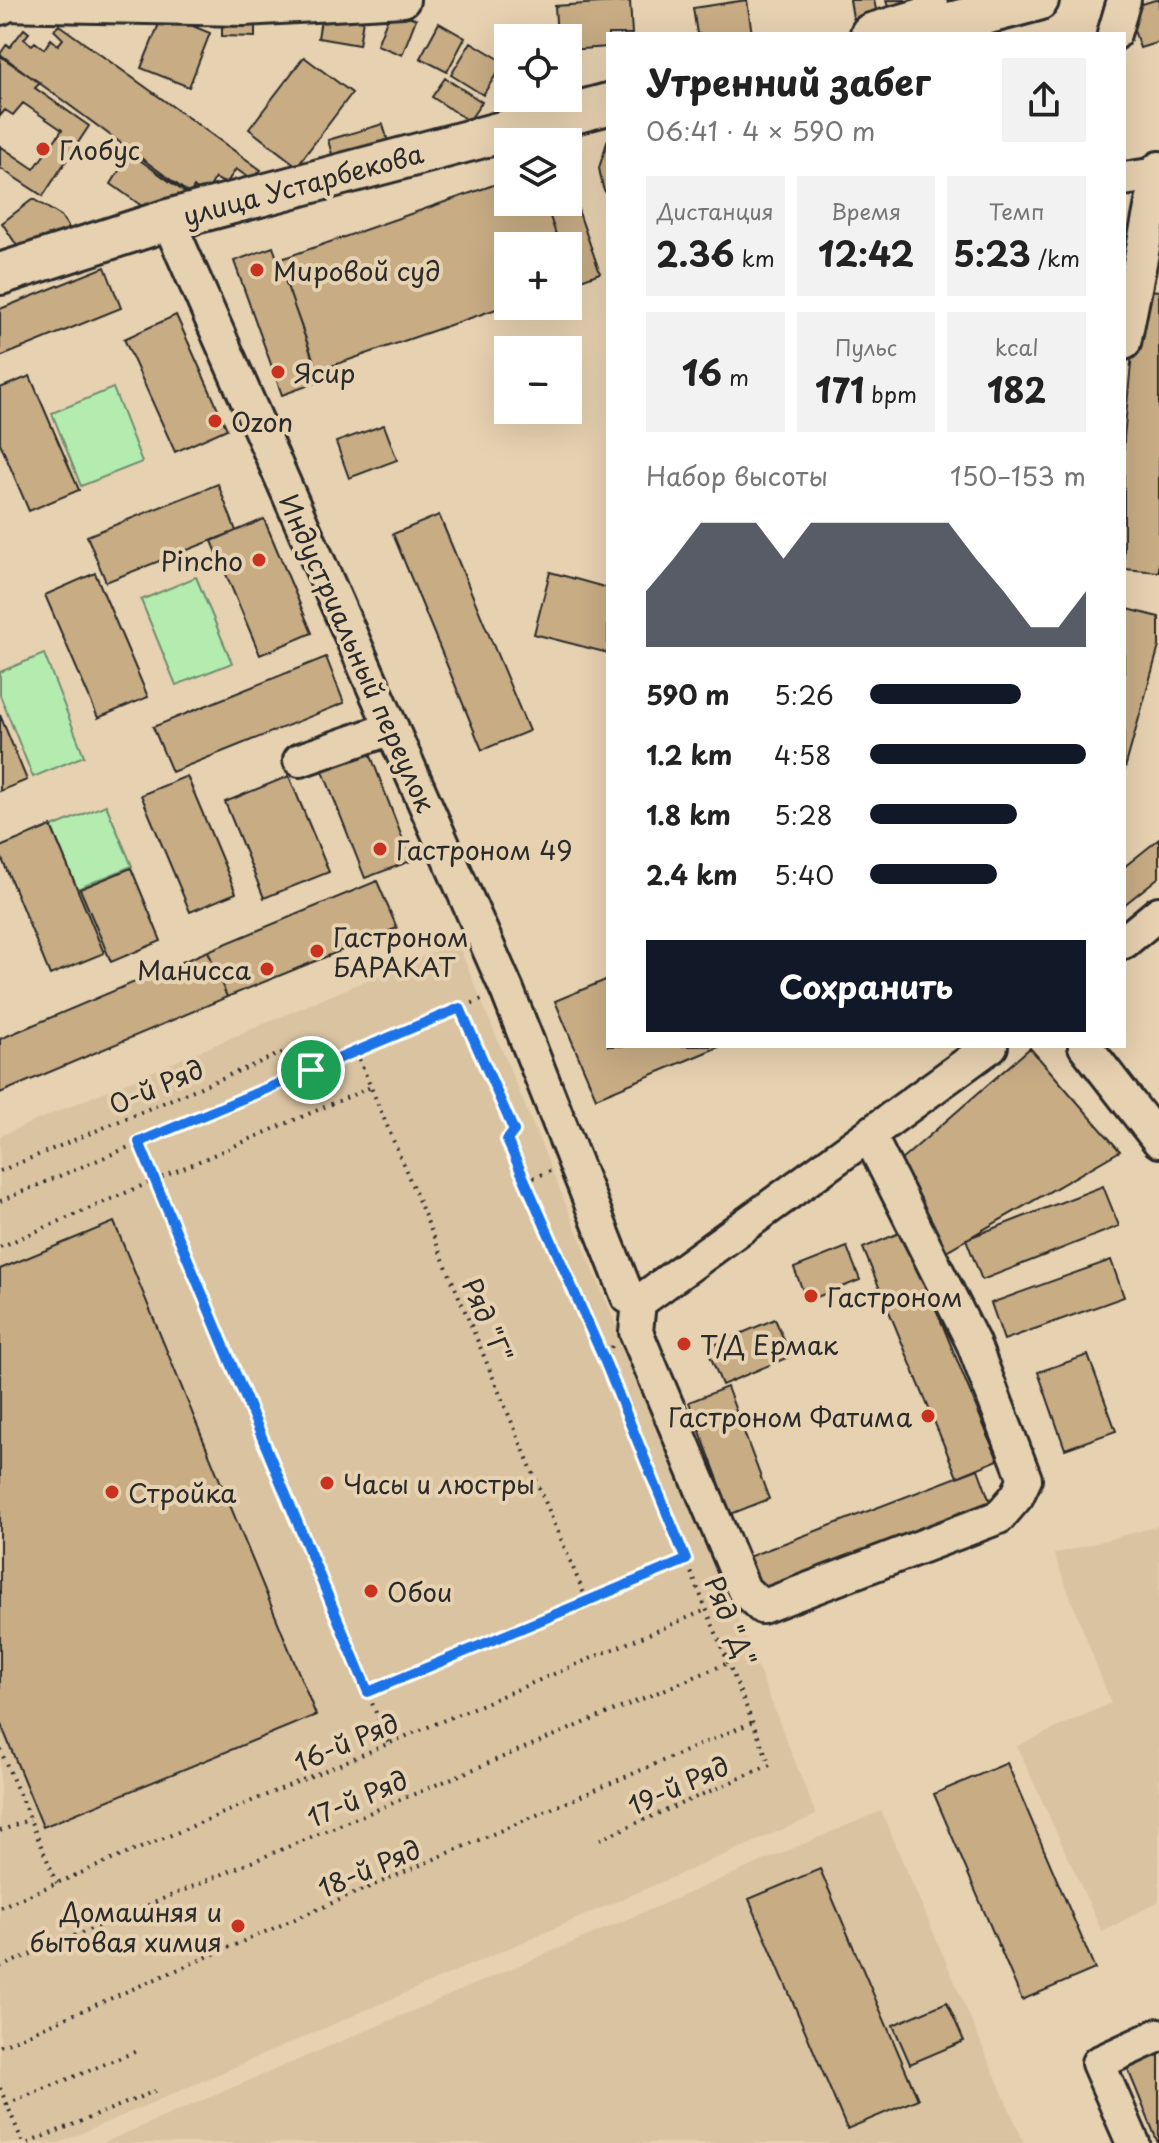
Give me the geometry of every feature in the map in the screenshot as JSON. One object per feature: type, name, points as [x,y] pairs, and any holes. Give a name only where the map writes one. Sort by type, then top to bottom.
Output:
[{"type":"main road","points":[[878,32],[991,0]]},
{"type":"main road","points":[[916,32],[1038,0]]},
{"type":"main road","name":"улица Устарбекова","points":[[169,223],[606,105]]},
{"type":"main road","points":[[0,277],[169,223],[606,113]]},
{"type":"street","points":[[1,3],[244,9],[403,0]]},
{"type":"street","points":[[1115,32],[1124,0]]},
{"type":"street","points":[[1126,179],[1158,171],[1126,333]]},
{"type":"street","name":"Индустриальный переулок","points":[[169,223],[507,990],[628,1297],[639,1302]]},
{"type":"street","points":[[300,760],[392,728]]},
{"type":"street","points":[[1126,940],[1159,913]]},
{"type":"street","points":[[869,1135],[973,1343],[1025,1479],[1017,1496],[999,1517],[762,1607],[744,1590],[636,1332],[639,1302],[988,1048]]},
{"type":"street","points":[[1087,1048],[1159,1141]]},
{"type":"street","points":[[1133,2143],[1098,2063],[1159,2035]]},
{"type":"path","name":"Ряд \"Д\"","points":[[356,1052],[460,1008],[514,1131],[507,1140],[606,1364],[770,1765]]},
{"type":"path","name":"0-й Ряд","points":[[0,1171],[301,1045],[311,1070]]},
{"type":"path","points":[[0,1201],[356,1052]]},
{"type":"path","name":"Ряд \"Г\"","points":[[356,1052],[587,1601]]},
{"type":"path","points":[[0,1247],[371,1087]]},
{"type":"path","points":[[139,1142],[389,1744]]},
{"type":"path","points":[[368,1692],[686,1560]]},
{"type":"path","name":"16-й Ряд","points":[[0,1907],[706,1610]]},
{"type":"path","name":"17-й Ряд","points":[[0,1967],[728,1663]]},
{"type":"path","name":"18-й Ряд","points":[[0,2046],[753,1722]]},
{"type":"path","points":[[0,1749],[57,1883]]},
{"type":"path","points":[[0,1765],[6,1763]]},
{"type":"path","name":"19-й Ряд","points":[[600,1839],[770,1765]]},
{"type":"path","points":[[0,1831],[30,1819]]},
{"type":"path","points":[[7,2104],[137,2051]]},
{"type":"path","points":[[0,2088],[26,2143],[155,2091]]},
{"type":"shaded area","points":[[457,942],[752,1653],[816,1815],[59,2143],[0,2143],[0,1136]]},
{"type":"shaded area","points":[[1159,1526],[1159,1901],[1102,1932],[1017,1746],[1111,1703],[1054,1554]]},
{"type":"shaded area","points":[[881,1811],[1024,2143],[103,2143]]},
{"type":"green space","points":[[113,388],[142,462],[81,486],[52,413]]},
{"type":"green space","points":[[196,577],[232,663],[176,685],[141,600]]},
{"type":"green space","points":[[44,654],[84,756],[33,777],[0,695],[0,672]]},
{"type":"green space","points":[[106,805],[132,866],[77,889],[52,827]]},
{"type":"building","points":[[747,0],[752,32],[697,32],[693,8]]},
{"type":"building","points":[[850,0],[874,0],[877,14],[853,18]]},
{"type":"building","points":[[886,0],[905,0],[905,4],[888,8]]},
{"type":"building","points":[[1159,0],[1159,42],[1140,48],[1127,9]]},
{"type":"building","points":[[630,1],[632,32],[606,32],[606,47],[582,49],[582,24],[556,24],[555,6]]},
{"type":"building","points":[[323,7],[364,13],[359,45],[318,38]]},
{"type":"building","points":[[391,9],[416,19],[402,55],[377,45]]},
{"type":"building","points":[[163,14],[210,33],[189,87],[141,68]]},
{"type":"building","points":[[222,14],[255,15],[255,37],[222,36]]},
{"type":"building","points":[[439,23],[465,38],[447,72],[420,58]]},
{"type":"building","points":[[59,25],[261,170],[252,180],[236,169],[226,184],[215,178],[205,197],[194,187],[190,194],[0,54],[24,29],[29,33],[24,39],[32,45],[35,42],[44,49],[51,39],[58,45],[63,39],[54,30]]},
{"type":"building","points":[[471,42],[494,56],[494,78],[483,95],[451,75]]},
{"type":"building","points":[[0,56],[40,83],[35,88],[89,126],[43,196],[0,168],[0,146],[34,169],[62,130],[23,103],[13,115],[5,110],[0,116]]},
{"type":"building","points":[[304,57],[352,93],[297,166],[249,129]]},
{"type":"building","points":[[445,78],[482,102],[469,121],[432,97]]},
{"type":"building","points":[[507,112],[527,112],[510,120]]},
{"type":"building","points":[[383,124],[390,149],[335,165],[328,140]]},
{"type":"building","points":[[606,145],[606,193],[603,188],[599,168]]},
{"type":"building","points":[[130,153],[187,194],[146,209],[111,184]]},
{"type":"building","points":[[494,185],[494,216],[550,216],[555,232],[494,232],[494,310],[317,371],[278,260]]},
{"type":"building","points":[[33,199],[61,216],[73,234],[20,250],[2,223]]},
{"type":"building","points":[[550,216],[580,216],[600,273],[582,280],[582,232],[555,232]]},
{"type":"building","points":[[273,247],[321,381],[282,395],[234,261]]},
{"type":"building","points":[[105,267],[121,308],[0,357],[0,309]]},
{"type":"building","points":[[1138,289],[1159,291],[1159,572],[1126,569],[1126,417]]},
{"type":"building","points":[[176,315],[227,429],[175,452],[124,339]]},
{"type":"building","points":[[30,376],[79,490],[29,511],[0,443],[0,388]]},
{"type":"building","points":[[384,425],[397,460],[349,478],[336,442]]},
{"type":"building","points":[[218,484],[236,531],[106,582],[87,536]]},
{"type":"building","points":[[439,515],[529,731],[482,750],[393,534]]},
{"type":"building","points":[[264,519],[312,633],[260,655],[212,541]]},
{"type":"building","points":[[550,572],[606,587],[606,652],[534,634]]},
{"type":"building","points":[[95,573],[148,697],[98,718],[45,595]]},
{"type":"building","points":[[1126,609],[1159,617],[1159,646],[1126,765]]},
{"type":"building","points":[[326,657],[344,703],[172,772],[153,727]]},
{"type":"building","points":[[0,715],[27,780],[0,791]]},
{"type":"building","points":[[368,748],[411,861],[365,878],[321,766]]},
{"type":"building","points":[[187,776],[236,893],[190,912],[141,795]]},
{"type":"building","points":[[289,776],[329,872],[264,898],[225,802]]},
{"type":"building","points":[[51,826],[104,953],[50,975],[0,854],[0,847]]},
{"type":"building","points":[[1159,839],[1159,877],[1126,903],[1126,865]]},
{"type":"building","points":[[131,868],[161,941],[111,962],[80,889]]},
{"type":"building","points":[[377,881],[397,928],[227,997],[208,951]]},
{"type":"building","points":[[208,951],[227,997],[0,1093],[0,1039]]},
{"type":"building","points":[[606,980],[606,1048],[716,1048],[596,1098],[555,1001]]},
{"type":"building","points":[[1030,1048],[1120,1151],[934,1258],[900,1161]]},
{"type":"building","points":[[1103,1186],[1119,1226],[982,1280],[966,1239]]},
{"type":"building","name":"Стройка","points":[[114,1222],[316,1715],[43,1827],[0,1722],[0,1269]]},
{"type":"building","points":[[904,1231],[998,1460],[957,1477],[863,1248]]},
{"type":"building","points":[[847,1247],[860,1280],[807,1301],[794,1268]]},
{"type":"building","points":[[1111,1260],[1124,1297],[1004,1340],[991,1303]]},
{"type":"building","points":[[775,1319],[791,1356],[722,1385],[707,1348]]},
{"type":"building","points":[[1088,1355],[1116,1431],[1065,1449],[1038,1372]]},
{"type":"building","points":[[727,1387],[769,1499],[731,1514],[689,1402]]},
{"type":"building","points":[[978,1469],[993,1510],[763,1597],[748,1557]]},
{"type":"building","points":[[1007,1763],[1095,1969],[1022,2000],[934,1794]]},
{"type":"building","points":[[820,1869],[918,2099],[847,2129],[749,1899]]},
{"type":"building","points":[[947,2002],[964,2041],[910,2064],[893,2025]]},
{"type":"building","points":[[1159,2054],[1159,2143],[1158,2143],[1127,2067]]},
{"type":"place","name":"Глобус","points":[[43,149]]},
{"type":"place","name":"Мировой суд","points":[[257,270]]},
{"type":"place","name":"Ясир","points":[[278,372]]},
{"type":"place","name":"Ozon","points":[[215,421]]},
{"type":"place","name":"Pincho","points":[[259,560]]},
{"type":"place","name":"Гастроном 49","points":[[380,849]]},
{"type":"place","name":"Гастроном БАРАКАТ","points":[[317,951]]},
{"type":"place","name":"Манисса","points":[[267,969]]},
{"type":"place","name":"Гастроном","points":[[811,1296]]},
{"type":"place","name":"Т/Д Ермак","points":[[684,1344]]},
{"type":"place","name":"Гастроном Фатима","points":[[928,1416]]},
{"type":"place","name":"Часы и люстры","points":[[327,1483]]},
{"type":"place","name":"Стройка","points":[[112,1492]]},
{"type":"place","name":"Обои","points":[[371,1591]]},
{"type":"place","name":"Домашняя и бытовая химия","points":[[238,1926]]},
{"type":"route","points":[[460,1008],[514,1131],[507,1140],[606,1364],[686,1560],[368,1692],[139,1142],[311,1070],[460,1008]]}]
